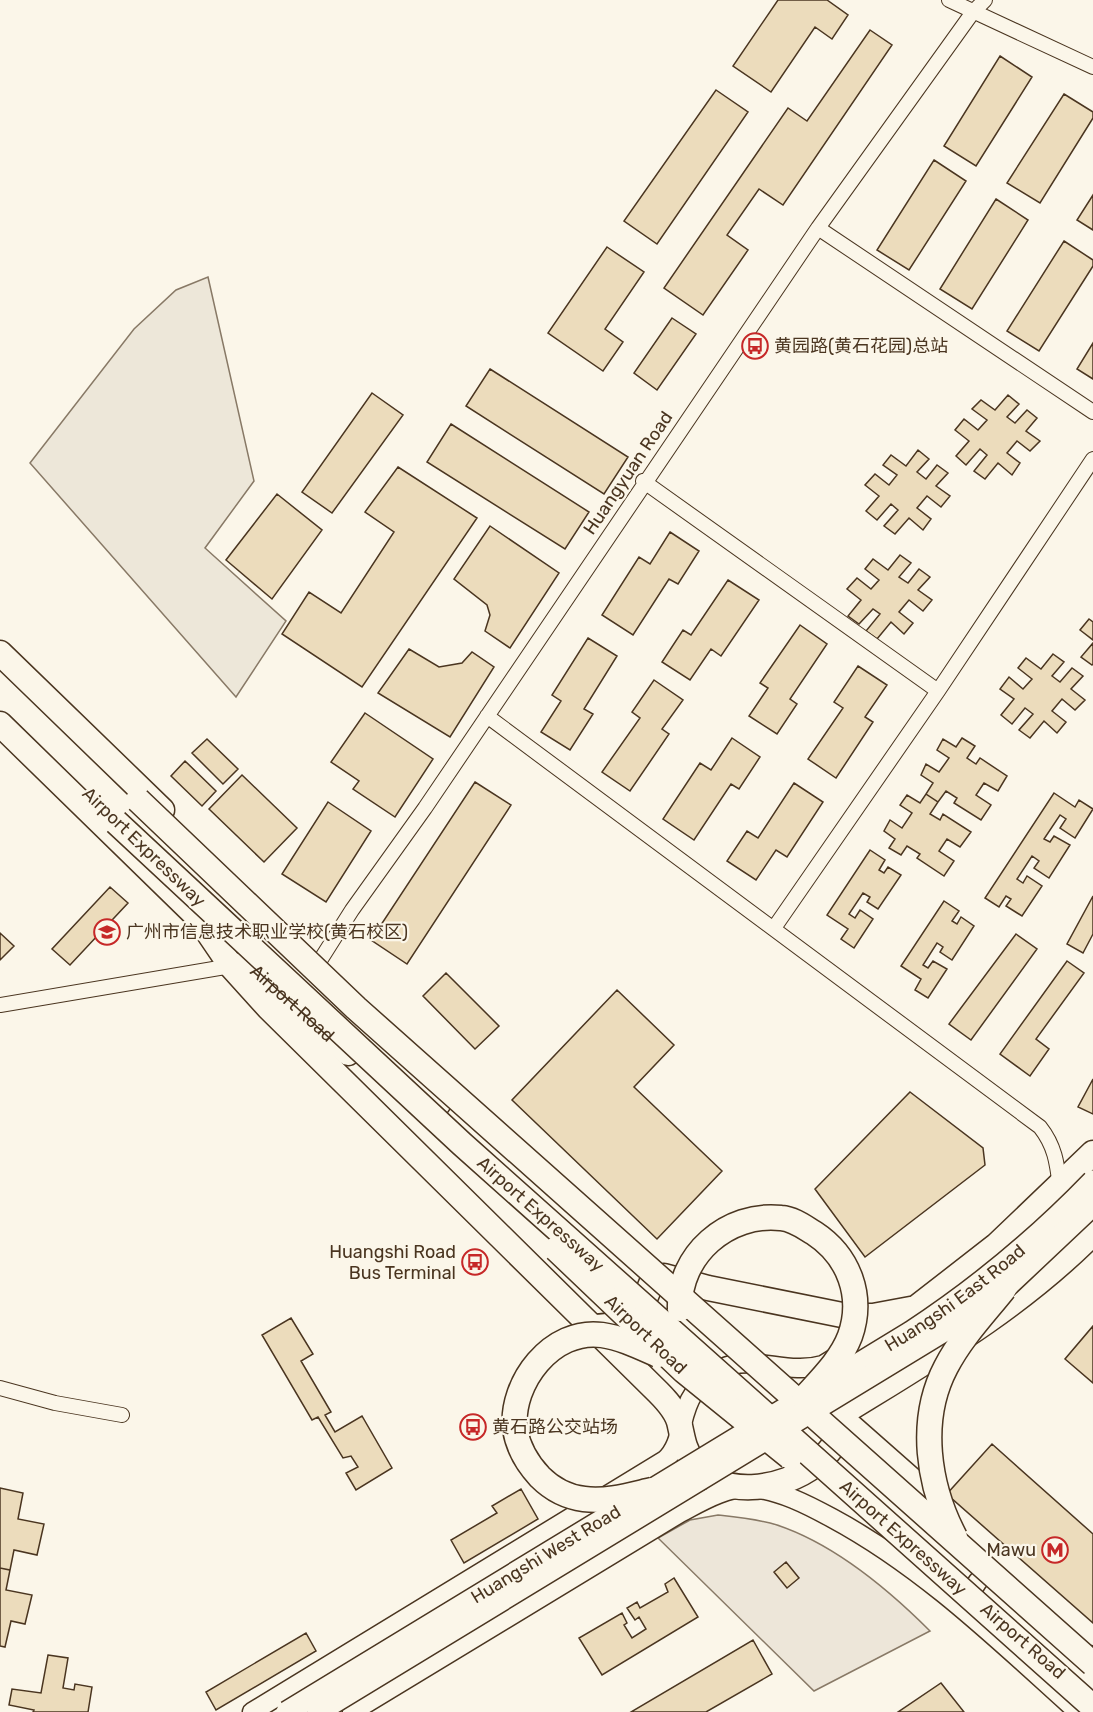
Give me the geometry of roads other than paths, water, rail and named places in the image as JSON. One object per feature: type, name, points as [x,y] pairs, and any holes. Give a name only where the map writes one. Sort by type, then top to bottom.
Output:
[{"type":"highway","name":"Airport Road","points":[[0,653],[225,871],[321,959],[649,1271]]},
{"type":"highway","name":"Airport Expressway","points":[[0,666],[356,1008],[1093,1665]]},
{"type":"highway","name":"Airport Expressway","points":[[0,708],[197,899],[462,1144],[1093,1707]]},
{"type":"highway","name":"Airport Road","points":[[0,724],[197,916],[430,1113],[697,1350],[790,1426],[901,1506],[968,1560],[1093,1669]]},
{"type":"highway","name":"Airport Road","points":[[225,871],[252,918],[273,944],[430,1113],[684,1371],[744,1422],[959,1586],[1093,1701]]},
{"type":"highway","name":"Airport Road","points":[[197,916],[231,966],[342,1081],[658,1392],[680,1425]]},
{"type":"highway","points":[[594,1327],[612,1326],[631,1317],[645,1299],[649,1271],[708,1288],[848,1316],[873,1316],[915,1308],[997,1245],[1060,1188],[1093,1153]]},
{"type":"highway","points":[[697,1350],[683,1324],[680,1291],[699,1251],[729,1227],[746,1221],[783,1218],[800,1224],[835,1250],[848,1269],[854,1289],[855,1315],[850,1337],[808,1405]]},
{"type":"highway","points":[[680,1425],[685,1449],[703,1472],[723,1482],[751,1488],[773,1486],[789,1480],[818,1461],[841,1433],[840,1414],[1028,1293],[1093,1233]]},
{"type":"highway","points":[[968,1560],[948,1523],[935,1489],[930,1452],[932,1417],[945,1370],[976,1323],[1004,1289]]},
{"type":"highway","points":[[915,1308],[914,1323],[919,1332],[933,1343],[950,1345]]},
{"type":"highway","points":[[652,1490],[598,1500],[570,1496],[554,1489],[531,1467],[519,1444],[515,1418],[518,1397],[525,1379],[542,1357],[563,1342],[587,1335],[620,1339],[663,1358],[684,1371]]},
{"type":"highway","points":[[857,1346],[854,1365],[857,1376],[864,1383],[882,1389]]},
{"type":"main road","name":"Huangshi East Road","points":[[808,1405],[989,1278],[1029,1244],[1093,1181]]},
{"type":"main road","name":"Huangshi East Road","points":[[808,1405],[929,1341],[1004,1289],[1093,1205]]},
{"type":"main road","points":[[649,1271],[748,1362]]},
{"type":"main road","points":[[252,1712],[657,1467],[672,1454],[680,1425],[693,1394],[703,1382],[722,1369],[748,1362],[807,1368],[823,1365],[915,1308]]},
{"type":"main road","points":[[788,1367],[818,1381],[840,1414],[1093,1635]]},
{"type":"main road","name":"Huangshi West Road","points":[[287,1712],[652,1490],[808,1405]]},
{"type":"main road","name":"Huangshi West Road","points":[[318,1712],[808,1405]]},
{"type":"main road","points":[[352,1712],[631,1542],[711,1497],[751,1488],[793,1499],[838,1521],[902,1561],[967,1612],[1078,1712]]},
{"type":"main road","points":[[607,1497],[621,1513],[631,1542]]},
{"type":"main road","points":[[967,1612],[971,1589],[985,1572],[1008,1560]]},
{"type":"street","points":[[949,0],[1093,68]]},
{"type":"street","name":"Huangyuan Road","points":[[321,959],[352,910],[487,716],[644,481],[818,228],[985,0]]},
{"type":"street","points":[[818,228],[1093,412]]},
{"type":"street","points":[[774,928],[938,691],[1093,459]]},
{"type":"street","points":[[644,481],[938,691]]},
{"type":"street","points":[[487,716],[1040,1127],[1051,1140],[1057,1157],[1060,1188]]},
{"type":"street","points":[[0,1005],[231,966]]},
{"type":"street","points":[[0,1388],[55,1404],[122,1415]]},
{"type":"place","name":"黄园路(黄石花园)总站","points":[[755,346]]},
{"type":"place","name":"广州市信息技术职业学校(黄石校区)","points":[[107,932]]},
{"type":"place","name":"Huangshi Road Bus Terminal","points":[[475,1262]]},
{"type":"place","name":"黄石路公交站场","points":[[473,1427]]},
{"type":"place","name":"Mawu","points":[[1055,1550]]}]
